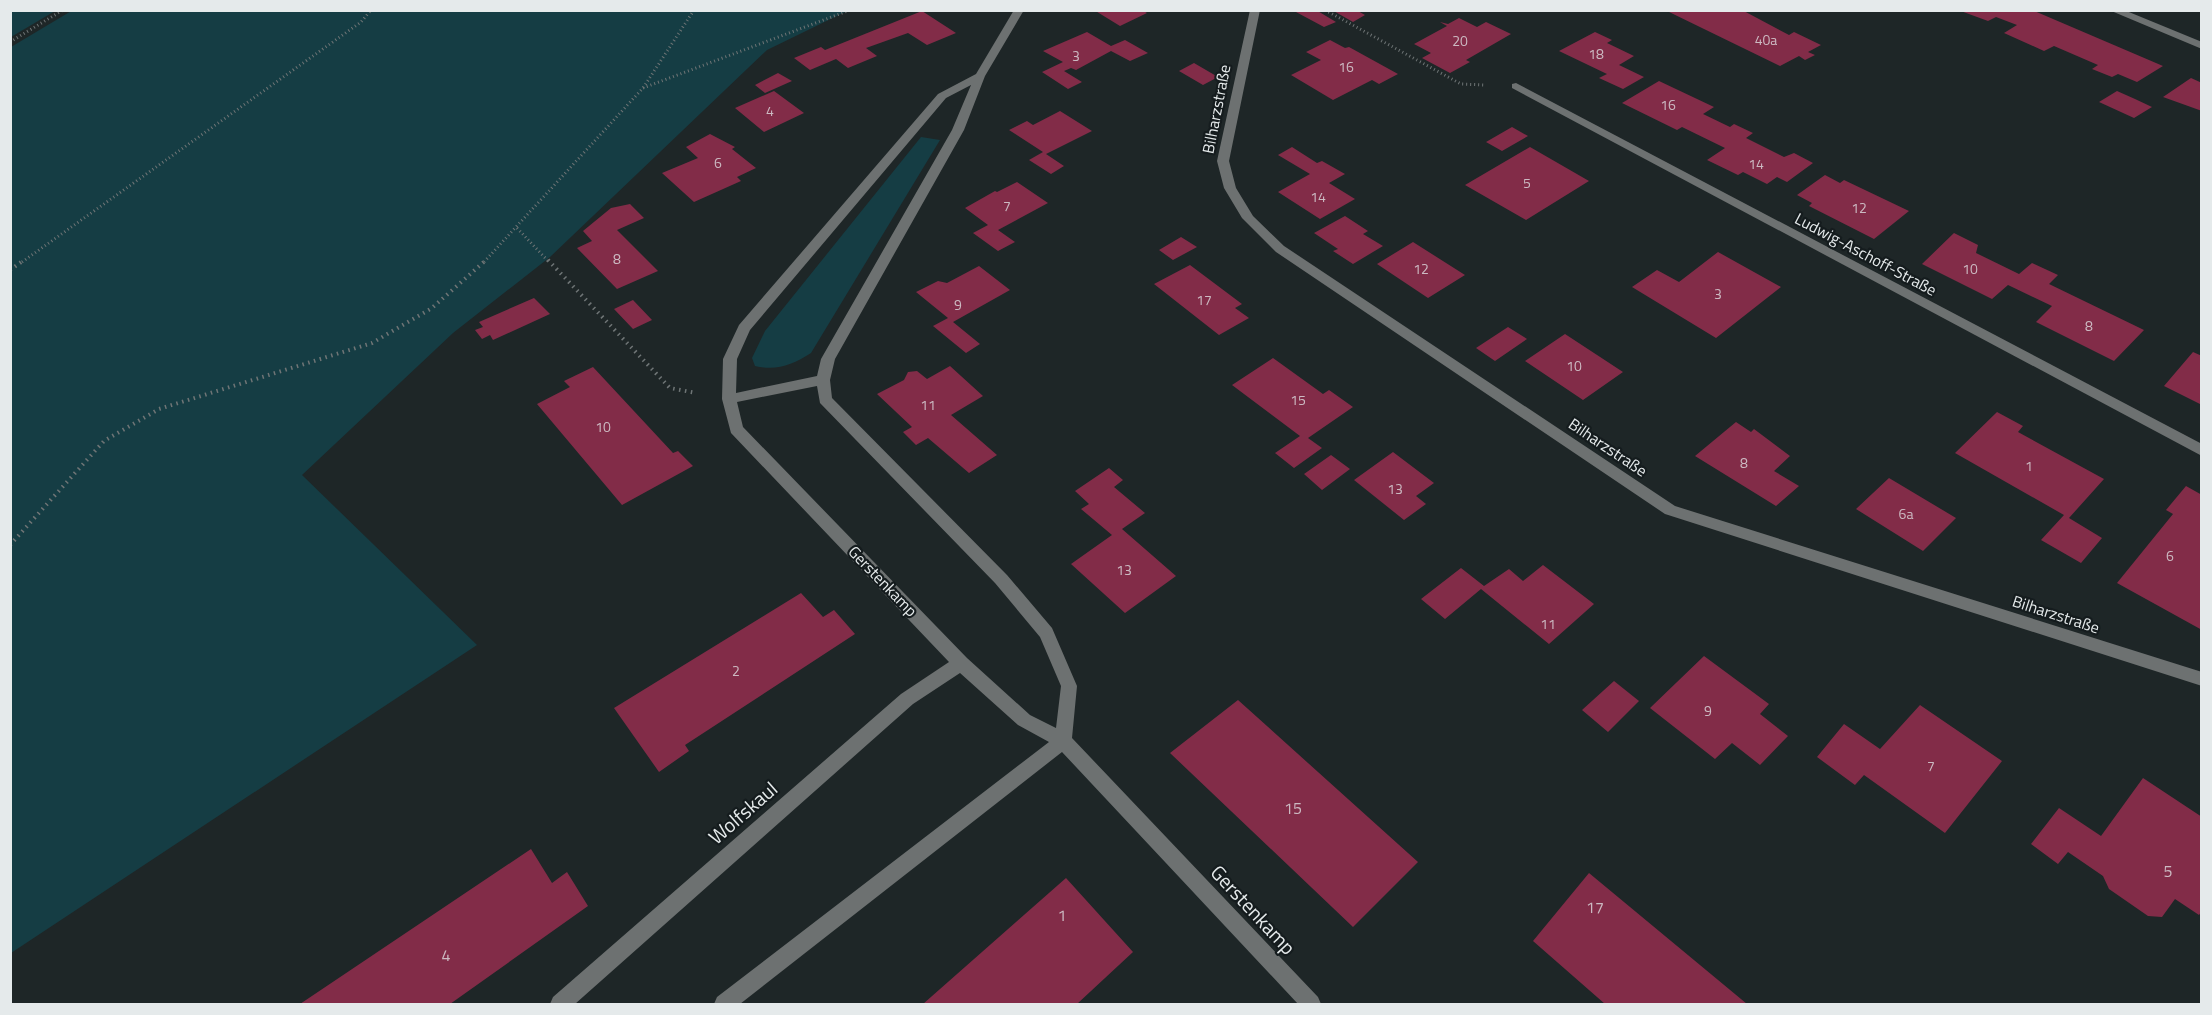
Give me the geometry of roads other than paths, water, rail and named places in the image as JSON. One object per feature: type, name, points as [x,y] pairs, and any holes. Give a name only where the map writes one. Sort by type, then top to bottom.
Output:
[{"type":"street","points":[[724,1005],[1063,741],[1070,686],[1046,633],[1001,579],[825,400],[823,380],[828,359],[958,130],[980,76],[1019,10]]},
{"type":"street","name":"Bilharzstraße","points":[[1255,10],[1223,161],[1230,188],[1248,218],[1280,249],[1670,510],[2202,679]]},
{"type":"street","points":[[2114,10],[2202,46]]},
{"type":"street","name":"Gerstenkamp","points":[[980,76],[942,96],[744,328],[730,359],[729,399],[736,429],[961,663],[1024,720],[1063,741],[1311,1005]]},
{"type":"street","name":"Ludwig-Aschoff-Straße","points":[[1516,86],[2202,451]]},
{"type":"street","points":[[729,399],[823,380]]},
{"type":"street","name":"Wolfskaul","points":[[560,1005],[907,699],[961,663]]}]
